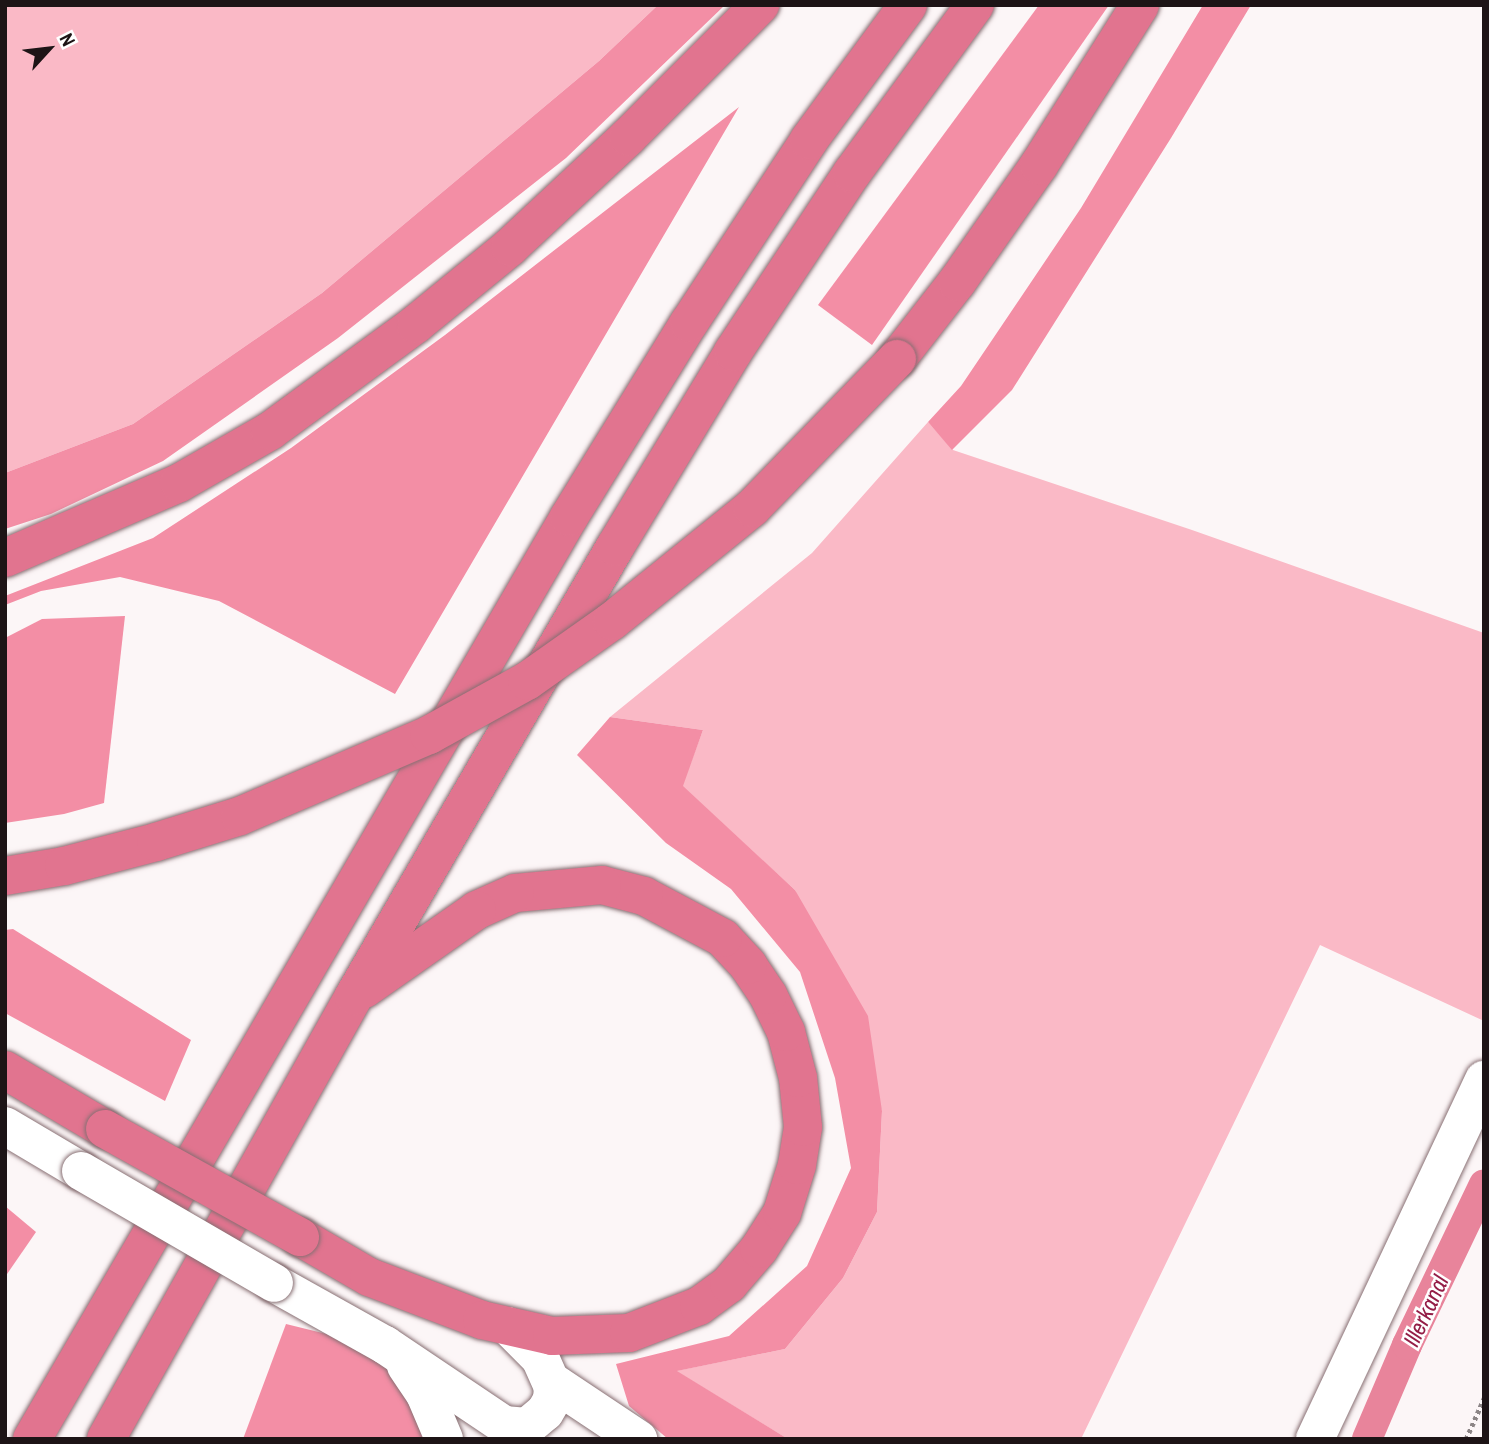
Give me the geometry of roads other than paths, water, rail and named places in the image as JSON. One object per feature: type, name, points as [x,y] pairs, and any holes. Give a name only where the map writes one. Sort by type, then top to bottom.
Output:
[{"type":"highway","points":[[5,558],[179,484],[270,430],[416,324],[510,247],[628,137],[760,5]]},
{"type":"highway","points":[[32,1433],[583,494],[689,323],[809,141],[908,5]]},
{"type":"highway","points":[[106,1439],[354,996],[615,547],[733,352],[852,173],[975,5]]},
{"type":"highway","points":[[5,876],[91,859],[240,816],[429,735],[527,681],[612,621],[752,508],[897,359],[957,282],[1039,165],[1140,5]]},
{"type":"highway","points":[[5,1070],[369,1277],[421,1299],[508,1326],[552,1336],[592,1337],[629,1333],[659,1324],[699,1306],[729,1284],[758,1249],[782,1213],[797,1165],[803,1127],[798,1078],[786,1032],[748,965],[723,938],[644,896],[602,885],[515,893],[477,910],[354,996]]},
{"type":"street","points":[[1315,1439],[1484,1080]]},
{"type":"street","points":[[5,1126],[385,1345],[504,1425],[527,1427],[545,1412],[552,1400],[551,1381],[540,1358],[508,1326]]},
{"type":"street","points":[[5,1151],[49,1173],[81,1171]]},
{"type":"street","points":[[385,1345],[416,1378],[438,1420],[443,1439]]},
{"type":"street","points":[[551,1381],[638,1439]]},
{"type":"street","points":[[128,1439],[131,1394]]},
{"type":"waterway","name":"Illerkanal","points":[[1367,1439],[1407,1345],[1484,1184]]}]
